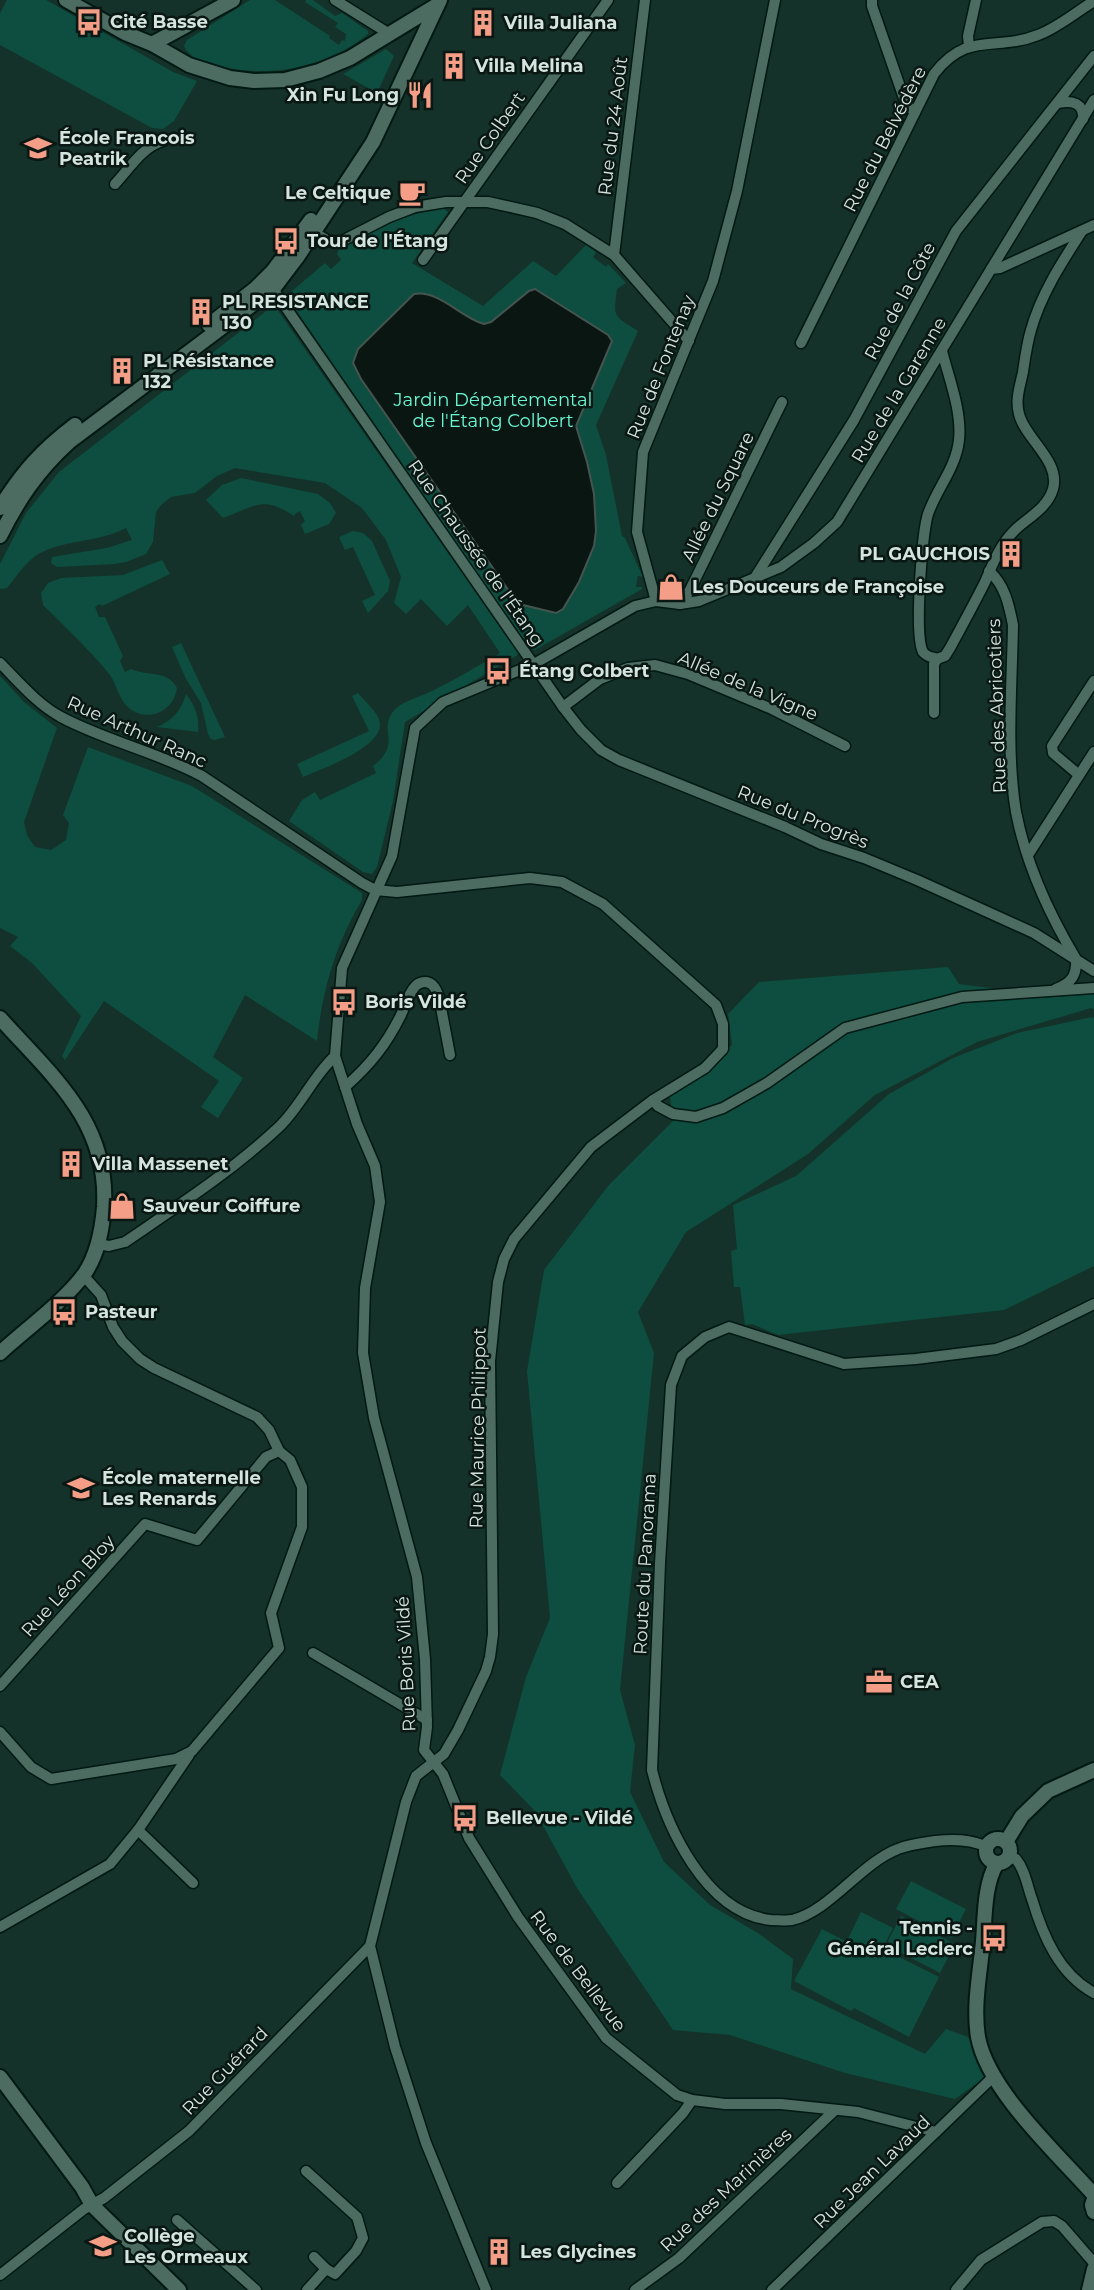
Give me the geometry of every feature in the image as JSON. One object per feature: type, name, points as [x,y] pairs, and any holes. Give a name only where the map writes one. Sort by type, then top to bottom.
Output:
[{"type":"main road","points":[[66,0],[189,65],[230,78],[264,80],[285,79],[320,71],[349,58],[438,3]]},
{"type":"main road","points":[[152,44],[233,0]]},
{"type":"main road","points":[[0,536],[26,488],[50,458],[273,289],[373,142],[438,3]]},
{"type":"main road","points":[[0,508],[18,478],[46,448],[223,315],[273,271],[387,113]]},
{"type":"main road","points":[[0,1018],[83,1115],[102,1164],[104,1196],[98,1244],[93,1260],[72,1288],[0,1353]]},
{"type":"main road","points":[[1006,1842],[1022,1816],[1048,1791],[1094,1770]]},
{"type":"main road","points":[[1002,1860],[988,1857],[987,1847],[995,1840],[1006,1842],[1010,1848],[1002,1860],[990,1873],[977,2022],[979,2039],[993,2077],[1015,2107],[1094,2197],[1094,2212]]},
{"type":"main road","points":[[0,2077],[82,2186],[92,2205],[179,2290]]},
{"type":"main road","points":[[1089,2290],[1094,2266]]},
{"type":"street","points":[[335,0],[388,33]]},
{"type":"street","name":"Rue Colbert","points":[[423,260],[608,0]]},
{"type":"street","name":"Rue du 24 Août","points":[[614,255],[645,0]]},
{"type":"street","name":"Rue de Fontenay","points":[[656,601],[637,532],[643,452],[713,281],[737,191],[768,46],[775,0]]},
{"type":"street","points":[[872,0],[906,104],[915,112]]},
{"type":"street","points":[[969,46],[968,36],[976,0]]},
{"type":"street","name":"Rue du Belvédère","points":[[801,343],[934,74],[943,61],[969,46],[1039,35],[1094,1]]},
{"type":"street","name":"Rue de la Côte","points":[[756,576],[854,420],[952,238],[1094,56]]},
{"type":"street","name":"Rue de la Garenne","points":[[656,601],[680,604],[699,601],[781,567],[837,522],[1094,100]]},
{"type":"street","points":[[1059,103],[1071,101],[1079,105],[1083,120]]},
{"type":"street","points":[[115,184],[143,152],[152,144],[163,141]]},
{"type":"street","points":[[299,236],[313,232],[329,241],[340,242],[389,216],[415,206],[464,201],[498,204],[537,213],[565,224],[614,255],[689,341]]},
{"type":"street","points":[[991,269],[1000,268],[1094,225]]},
{"type":"street","points":[[942,351],[958,416],[959,436],[957,454],[928,514],[918,603],[921,648],[927,656],[937,659],[945,656],[950,648],[1006,540],[1042,508],[1054,486],[1053,473],[1047,459],[1023,425],[1017,403],[1031,330],[1041,303],[1082,231]]},
{"type":"street","points":[[273,271],[273,289]]},
{"type":"street","name":"Rue Chaussée de l'Étang","points":[[273,289],[534,664]]},
{"type":"street","name":"Allée du Square","points":[[680,604],[690,590],[782,402]]},
{"type":"street","name":"Rue des Abricotiers","points":[[989,571],[999,579],[1009,603],[1013,625],[1012,764],[1017,812],[1028,855],[1049,912],[1076,960]]},
{"type":"street","points":[[98,1244],[109,1246],[125,1242],[218,1179],[282,1125],[324,1066],[335,1056],[342,968],[392,856],[415,727],[443,702],[534,664],[635,606],[656,601]]},
{"type":"street","points":[[934,713],[934,664],[937,659]]},
{"type":"street","name":"Rue Arthur Ranc","points":[[0,663],[38,701],[59,716],[190,769],[375,890]]},
{"type":"street","name":"Rue du Progrès","points":[[534,664],[581,730],[601,750],[619,760],[821,844],[885,867],[1047,941],[1091,970]]},
{"type":"street","name":"Allée de la Vigne","points":[[563,707],[600,680],[628,668],[655,665],[688,674],[772,709],[845,746]]},
{"type":"street","points":[[1079,775],[1054,753],[1052,746],[1094,681]]},
{"type":"street","points":[[1028,855],[1094,752]]},
{"type":"street","name":"Rue Maurice Philippot","points":[[375,890],[397,892],[530,878],[562,882],[603,904],[716,1005],[723,1024],[723,1049],[705,1068],[653,1100],[591,1147],[514,1239],[504,1259],[498,1282],[490,1361],[493,1634],[490,1657],[454,1738],[444,1754],[433,1763]]},
{"type":"street","points":[[1047,941],[1049,912]]},
{"type":"street","points":[[1047,941],[1058,930]]},
{"type":"street","points":[[1049,991],[1066,985],[1074,978],[1076,960]]},
{"type":"street","points":[[1072,990],[1091,970]]},
{"type":"street","points":[[345,1087],[377,1056],[395,1028],[415,986],[422,982],[430,982],[436,988],[450,1055]]},
{"type":"street","points":[[653,1100],[673,1114],[696,1117],[723,1108],[766,1083],[845,1028],[962,997],[1094,988]]},
{"type":"street","name":"Rue Boris Vildé","points":[[335,1056],[374,1166],[380,1202],[365,1288],[363,1353],[374,1418],[417,1577],[425,1659],[427,1720],[424,1751],[433,1763]]},
{"type":"street","points":[[0,1927],[110,1864],[138,1830],[192,1751],[279,1647],[271,1614],[302,1527],[302,1488],[290,1461],[279,1451],[269,1430],[257,1417],[140,1359],[122,1341],[101,1296],[83,1275]]},
{"type":"street","name":"Route du Panorama","points":[[987,1847],[951,1839],[897,1849],[814,1910],[792,1920],[760,1919],[737,1909],[713,1889],[693,1867],[659,1798],[652,1770],[660,1563],[671,1385],[682,1356],[705,1337],[729,1327],[844,1364],[996,1349],[1021,1340],[1094,1304]]},
{"type":"street","name":"Rue Léon Bloy","points":[[0,1686],[145,1524],[197,1540],[266,1457],[279,1451]]},
{"type":"street","points":[[313,1653],[427,1720]]},
{"type":"street","points":[[0,1732],[32,1767],[51,1779],[177,1759],[192,1751]]},
{"type":"street","points":[[433,1763],[416,1776],[406,1802],[370,1946],[395,2047],[426,2143],[486,2290]]},
{"type":"street","name":"Rue de Bellevue","points":[[433,1763],[443,1774],[469,1838],[518,1917],[606,2038],[677,2095],[692,2100],[725,2104],[781,2104],[858,2112],[936,2132]]},
{"type":"street","points":[[138,1830],[193,1883]]},
{"type":"street","points":[[1002,1860],[1016,1859],[1022,1867],[1038,1920],[1055,1955],[1071,1976],[1094,1993]]},
{"type":"street","name":"Rue Guérard","points":[[0,2275],[189,2131],[370,1946]]},
{"type":"street","name":"Rue Jean Lavaud","points":[[772,2290],[993,2077]]},
{"type":"street","points":[[617,2183],[692,2100]]},
{"type":"street","name":"Rue des Marinières","points":[[635,2290],[679,2258],[835,2110]]},
{"type":"street","points":[[306,2171],[357,2217],[363,2238],[356,2251],[335,2274],[314,2257]]},
{"type":"street","points":[[177,2220],[256,2290]]},
{"type":"street","points":[[956,2290],[981,2260],[1042,2222],[1054,2221],[1062,2226],[1094,2266]]},
{"type":"street","points":[[307,2290],[326,2269]]},
{"type":"green space","points":[[7,0],[46,0],[173,72],[197,81],[174,121],[163,129],[152,128],[0,45],[0,13]]},
{"type":"green space","points":[[250,0],[275,0],[330,36],[329,38],[339,45],[342,40],[345,41],[346,34],[335,27],[338,23],[305,2],[306,0],[313,0],[335,16],[342,13],[368,31],[368,34],[334,56],[315,63],[275,71],[235,69],[215,65],[189,54],[184,46],[187,40]]},
{"type":"green space","points":[[386,49],[394,56],[377,93],[343,74]]},
{"type":"green space","name":"Jardin Départemental de l'Étang Colbert","points":[[443,208],[448,212],[412,263],[483,306],[533,261],[556,276],[586,245],[596,252],[593,257],[606,267],[608,264],[626,283],[617,289],[617,315],[638,331],[596,425],[606,455],[622,536],[643,577],[638,576],[636,587],[642,589],[535,650],[530,649],[291,303],[292,291],[325,263],[331,269],[341,260],[337,254],[339,249],[389,223]]},
{"type":"green space","points":[[274,305],[519,654],[405,722],[393,801],[377,867],[372,874],[363,872],[289,821],[302,800],[315,792],[320,800],[376,773],[373,766],[386,751],[389,720],[396,709],[500,653],[468,605],[447,626],[421,599],[406,614],[394,603],[401,577],[386,540],[362,508],[325,483],[235,468],[217,476],[195,493],[171,497],[161,505],[156,512],[153,542],[146,554],[115,564],[57,567],[51,563],[52,557],[107,548],[132,540],[126,528],[47,550],[29,562],[7,588],[0,589],[0,564],[26,513],[59,472]]},
{"type":"green space","points":[[241,478],[318,494],[330,503],[336,513],[329,524],[305,534],[301,525],[305,521],[300,511],[294,516],[267,504],[223,518],[206,500],[222,485]]},
{"type":"green space","points":[[353,531],[363,533],[372,541],[390,581],[388,591],[368,613],[362,601],[375,595],[353,547],[345,550],[339,537]]},
{"type":"green space","points":[[162,560],[170,574],[95,607],[99,617],[105,617],[123,656],[120,661],[125,672],[131,669],[163,676],[177,688],[171,703],[165,709],[159,713],[144,715],[126,705],[110,675],[43,605],[41,593],[48,583],[61,578],[123,575]]},
{"type":"green space","points":[[181,643],[225,737],[215,740],[208,734],[201,703],[186,679],[172,647]]},
{"type":"green space","points":[[0,676],[24,702],[57,728],[24,822],[27,835],[35,847],[51,850],[66,840],[69,823],[63,815],[88,747],[192,786],[362,893],[362,900],[345,933],[332,968],[322,1004],[317,1041],[245,995],[213,1057],[243,1078],[218,1118],[201,1107],[219,1081],[104,1001],[65,1060],[62,1056],[81,1016],[32,963],[10,946],[18,937],[0,928]]},
{"type":"green space","points":[[358,693],[378,716],[380,725],[377,734],[371,742],[349,757],[303,777],[297,764],[369,731],[352,696]]},
{"type":"green space","points":[[186,694],[196,712],[198,732],[157,727],[176,714]]},
{"type":"green space","points":[[948,967],[959,984],[1037,994],[1094,991],[1094,1009],[977,1042],[875,1095],[808,1154],[686,1232],[638,1312],[654,1353],[620,1690],[635,1745],[630,1792],[664,1862],[710,1905],[758,1933],[793,1959],[791,1989],[925,2054],[946,2029],[968,2037],[987,2076],[955,2099],[845,2073],[730,2035],[673,2030],[577,1888],[535,1811],[500,1775],[526,1677],[550,1618],[527,1371],[544,1270],[608,1186],[673,1121],[670,1097],[732,1045],[728,1014],[759,982]]},
{"type":"green space","points":[[1092,1017],[1094,1266],[1004,1310],[778,1335],[752,1324],[745,1325],[740,1287],[734,1287],[731,1251],[737,1249],[733,1205],[796,1176],[889,1094],[953,1058],[1017,1033]]},
{"type":"green space","points":[[911,1881],[966,1909],[951,1938],[896,1909]]},
{"type":"green space","points":[[861,1912],[893,1928],[879,1955],[848,1939]]},
{"type":"green space","points":[[901,1916],[955,1944],[940,1973],[886,1945]]},
{"type":"green space","points":[[822,1929],[878,1958],[883,1949],[939,1977],[909,2037],[794,1981]]},
{"type":"shaded area","name":"Étang Colbert","points":[[535,289],[608,335],[612,341],[576,426],[594,494],[594,546],[579,582],[563,609],[556,613],[516,601],[361,379],[353,363],[358,349],[414,294],[433,296],[484,324],[491,322]]},
{"type":"place","name":"Cité Basse","points":[[89,22]]},
{"type":"place","name":"Villa Juliana","points":[[483,23]]},
{"type":"place","name":"Villa Melina","points":[[454,66]]},
{"type":"place","name":"Xin Fu Long","points":[[420,95]]},
{"type":"place","name":"École Francois Peatrik","points":[[38,148]]},
{"type":"place","name":"Le Celtique","points":[[412,193]]},
{"type":"place","name":"Tour de l'Étang","points":[[286,241]]},
{"type":"place","name":"PL RESISTANCE 130","points":[[201,312]]},
{"type":"place","name":"PL Résistance 132","points":[[122,371]]},
{"type":"place","name":"PL GAUCHOIS","points":[[1011,554]]},
{"type":"place","name":"Les Douceurs de Françoise","points":[[671,587]]},
{"type":"place","name":"Étang Colbert","points":[[498,671]]},
{"type":"place","name":"Boris Vildé","points":[[344,1002]]},
{"type":"place","name":"Villa Massenet","points":[[71,1164]]},
{"type":"place","name":"Sauveur Coiffure","points":[[122,1206]]},
{"type":"place","name":"Pasteur","points":[[64,1312]]},
{"type":"place","name":"École maternelle Les Renards","points":[[81,1488]]},
{"type":"place","name":"CEA","points":[[879,1682]]},
{"type":"place","name":"Bellevue - Vildé","points":[[465,1818]]},
{"type":"place","name":"Tennis - Général Leclerc","points":[[994,1938]]},
{"type":"place","name":"Collège Les Ormeaux","points":[[103,2246]]},
{"type":"place","name":"Les Glycines","points":[[499,2252]]}]
